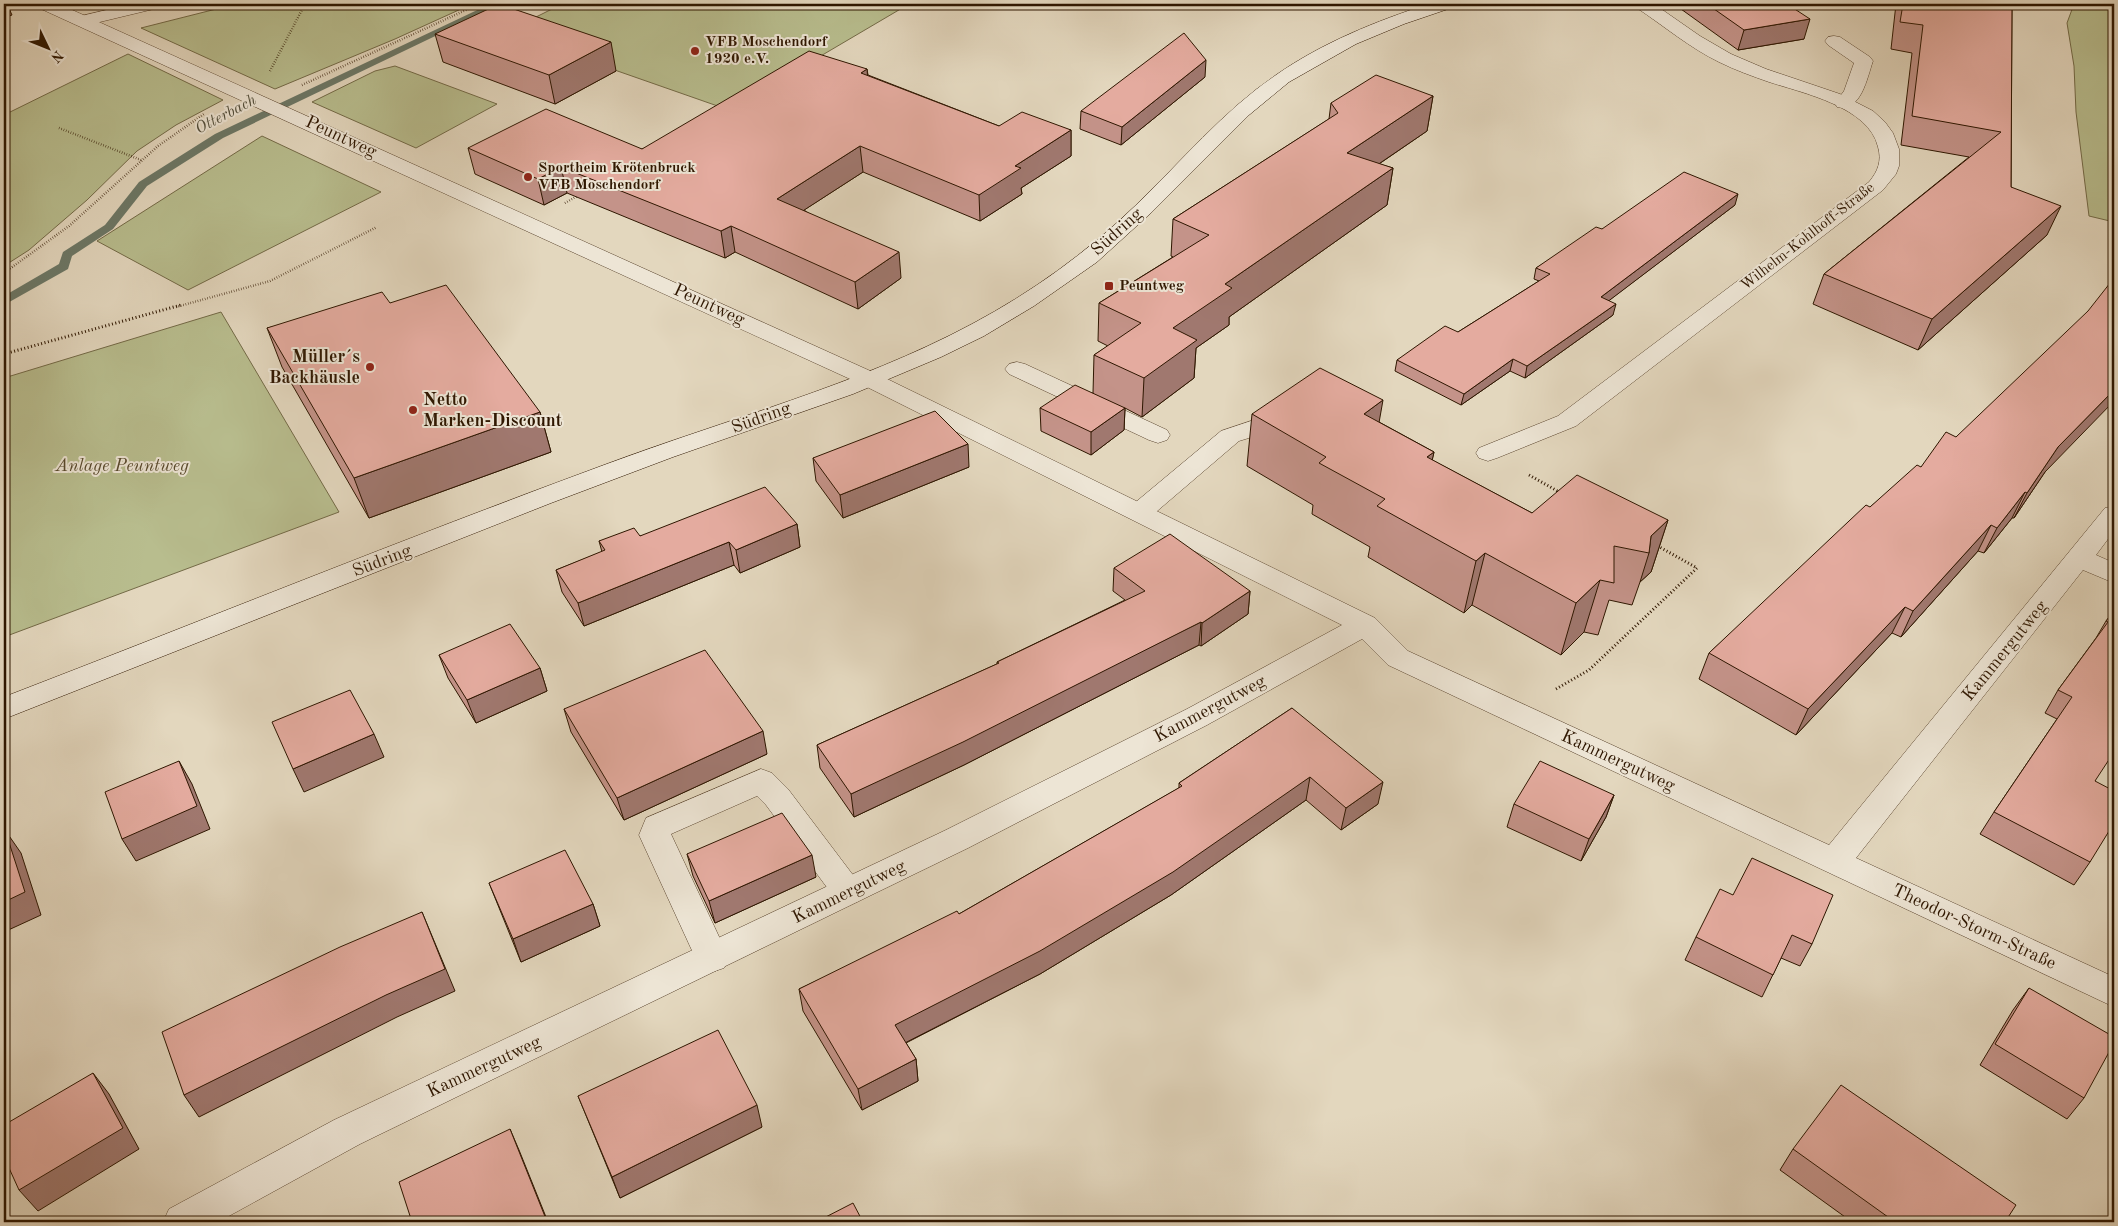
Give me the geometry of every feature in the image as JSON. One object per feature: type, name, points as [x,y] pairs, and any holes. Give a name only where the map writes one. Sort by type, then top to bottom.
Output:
[{"type":"street","name":"Peuntweg","points":[[44,4],[869,379],[1365,625]]},
{"type":"street","points":[[83,21],[152,4]]},
{"type":"street","name":"Südring","points":[[4,708],[619,468],[869,379],[938,351],[1020,308],[1068,275],[1107,244],[1226,126],[1265,91],[1314,60],[1367,34],[1406,16],[1445,4]]},
{"type":"street","name":"Wilhelm-Kohlhoff-Straße","points":[[1488,453],[1567,421],[1876,186],[1886,175],[1890,157],[1889,146],[1878,125],[1866,115],[1844,103],[1725,58],[1643,4]]},
{"type":"street","points":[[1834,41],[1864,61],[1853,92],[1844,103]]},
{"type":"street","points":[[1017,369],[1158,435]]},
{"type":"street","points":[[1140,512],[1230,436],[1251,429],[1267,432]]},
{"type":"street","name":"Kammergutweg","points":[[182,1222],[347,1132],[848,892],[1198,718],[1365,625],[1398,658],[1834,862],[2114,514]]},
{"type":"street","points":[[2080,558],[2114,574]]},
{"type":"street","points":[[712,958],[655,834],[657,826],[761,780],[777,797],[848,892]]},
{"type":"street","name":"Theodor-Storm-Straße","points":[[1834,862],[2114,993]]},
{"type":"path","points":[[4,274],[51,242],[183,126],[242,93],[270,70],[305,4]]},
{"type":"path","points":[[272,106],[479,4]]},
{"type":"path","points":[[59,128],[142,161]]},
{"type":"path","points":[[530,224],[580,194]]},
{"type":"path","points":[[4,354],[270,281],[377,227]]},
{"type":"path","points":[[1488,453],[1566,496]]},
{"type":"path","points":[[1514,713],[1588,670],[1697,568],[1654,544]]},
{"type":"green space","points":[[236,4],[472,4],[395,39],[275,89],[141,28]]},
{"type":"green space","name":"VFB Moschendorf 1920 e.V.","points":[[562,4],[909,4],[729,110],[506,32]]},
{"type":"green space","points":[[2074,4],[2091,4],[2114,8],[2114,222],[2089,216],[2076,112],[2074,66],[2067,23]]},
{"type":"green space","points":[[128,54],[223,100],[176,125],[137,151],[87,200],[29,250],[4,266],[4,115]]},
{"type":"green space","points":[[395,66],[497,104],[416,148],[312,102],[375,71]]},
{"type":"green space","points":[[262,136],[381,192],[188,290],[97,241]]},
{"type":"green space","name":"Anlage Peuntweg","points":[[221,312],[339,512],[4,637],[4,378]]},
{"type":"building","points":[[499,4],[611,42],[549,75],[435,34]]},
{"type":"building","points":[[1707,4],[1787,4],[1810,19],[1744,30]]},
{"type":"building","points":[[1903,4],[2012,4],[2011,187],[2061,206],[1932,319],[1824,274],[2001,132],[1912,116],[1923,25],[1900,22]]},
{"type":"building","points":[[1184,33],[1206,60],[1122,127],[1081,111]]},
{"type":"building","points":[[809,51],[867,69],[861,73],[999,126],[1022,112],[1071,130],[1015,166],[1021,168],[979,195],[860,146],[777,199],[899,252],[855,282],[731,226],[721,231],[561,167],[538,179],[468,148],[546,109],[642,149]]},
{"type":"building","points":[[1376,75],[1433,96],[1347,153],[1393,168],[1225,284],[1232,288],[1173,328],[1197,340],[1144,378],[1094,355],[1141,323],[1099,303],[1209,235],[1173,219],[1338,113],[1331,103]]},
{"type":"building","points":[[1684,172],[1738,194],[1601,297],[1616,304],[1527,366],[1513,359],[1464,394],[1397,360],[1445,326],[1458,332],[1550,274],[1536,268],[1596,227],[1602,229]]},
{"type":"building","points":[[2114,278],[2114,390],[2058,447],[2027,493],[2025,492],[1997,528],[1991,525],[1913,611],[1905,607],[1808,709],[1709,653],[1866,505],[1870,507],[1917,465],[1921,467],[1946,432],[1956,437],[2088,311]]},
{"type":"building","name":"Netto Marken-Discount","points":[[446,285],[540,412],[354,478],[267,328],[382,292],[390,303]]},
{"type":"building","points":[[1320,368],[1383,400],[1364,414],[1434,452],[1427,457],[1532,513],[1577,475],[1668,520],[1651,536],[1649,553],[1614,546],[1614,583],[1600,580],[1576,603],[1485,553],[1476,561],[1377,506],[1385,499],[1319,463],[1326,457],[1252,414]]},
{"type":"building","points":[[1075,385],[1125,408],[1091,432],[1040,408]]},
{"type":"building","points":[[935,411],[968,444],[840,495],[813,458]]},
{"type":"building","points":[[765,487],[797,524],[736,550],[729,542],[578,603],[556,570],[605,550],[599,541],[634,528],[640,536]]},
{"type":"building","points":[[1170,534],[1250,591],[1202,623],[963,742],[851,794],[817,745],[999,663],[997,662],[1145,591],[1114,568]]},
{"type":"building","points":[[2114,611],[2114,752],[2095,781],[2114,791],[2114,823],[2090,862],[1994,812],[2072,697],[2058,690]]},
{"type":"building","points":[[510,624],[540,668],[467,700],[439,655]]},
{"type":"building","points":[[705,650],[763,731],[617,798],[564,709]]},
{"type":"building","points":[[350,690],[374,734],[293,769],[272,722]]},
{"type":"building","points":[[1292,708],[1383,782],[1346,808],[1310,777],[1173,872],[1040,951],[895,1025],[916,1059],[858,1089],[799,989],[957,911],[959,914],[1182,786],[1179,783]]},
{"type":"building","points":[[179,761],[197,806],[122,839],[105,792]]},
{"type":"building","points":[[1540,761],[1614,795],[1589,839],[1514,804]]},
{"type":"building","points":[[782,813],[812,855],[709,901],[687,854]]},
{"type":"building","points":[[4,830],[25,892],[4,902]]},
{"type":"building","points":[[565,850],[593,904],[513,939],[489,883]]},
{"type":"building","points":[[1752,858],[1833,895],[1812,944],[1792,935],[1773,975],[1696,937],[1720,889],[1733,895]]},
{"type":"building","points":[[422,912],[445,969],[386,995],[184,1095],[162,1032],[340,947]]},
{"type":"building","points":[[2029,988],[2114,1037],[2114,1043],[2084,1098],[1995,1044]]},
{"type":"building","points":[[718,1030],[757,1105],[612,1177],[578,1096]]},
{"type":"building","points":[[93,1073],[123,1128],[19,1190],[4,1157],[4,1125]]},
{"type":"building","points":[[1841,1085],[2016,1205],[2005,1222],[1895,1222],[1793,1149]]},
{"type":"building","points":[[510,1129],[546,1219],[538,1222],[412,1222],[399,1182]]},
{"type":"building","points":[[853,1203],[863,1222],[816,1222]]},
{"type":"waterway","name":"Otterbach","points":[[4,301],[64,266],[67,254],[109,227],[143,184],[219,136],[497,4]]},
{"type":"place","name":"VFB Moschendorf 1920 e.V.","points":[[695,51]]},
{"type":"place","name":"Sportheim Krötenbruck VFB Moschendorf","points":[[528,177]]},
{"type":"place","name":"Peuntweg","points":[[1109,286]]},
{"type":"place","name":"Müller´s Backhäusle","points":[[370,367]]},
{"type":"place","name":"Netto Marken-Discount","points":[[413,410]]}]
